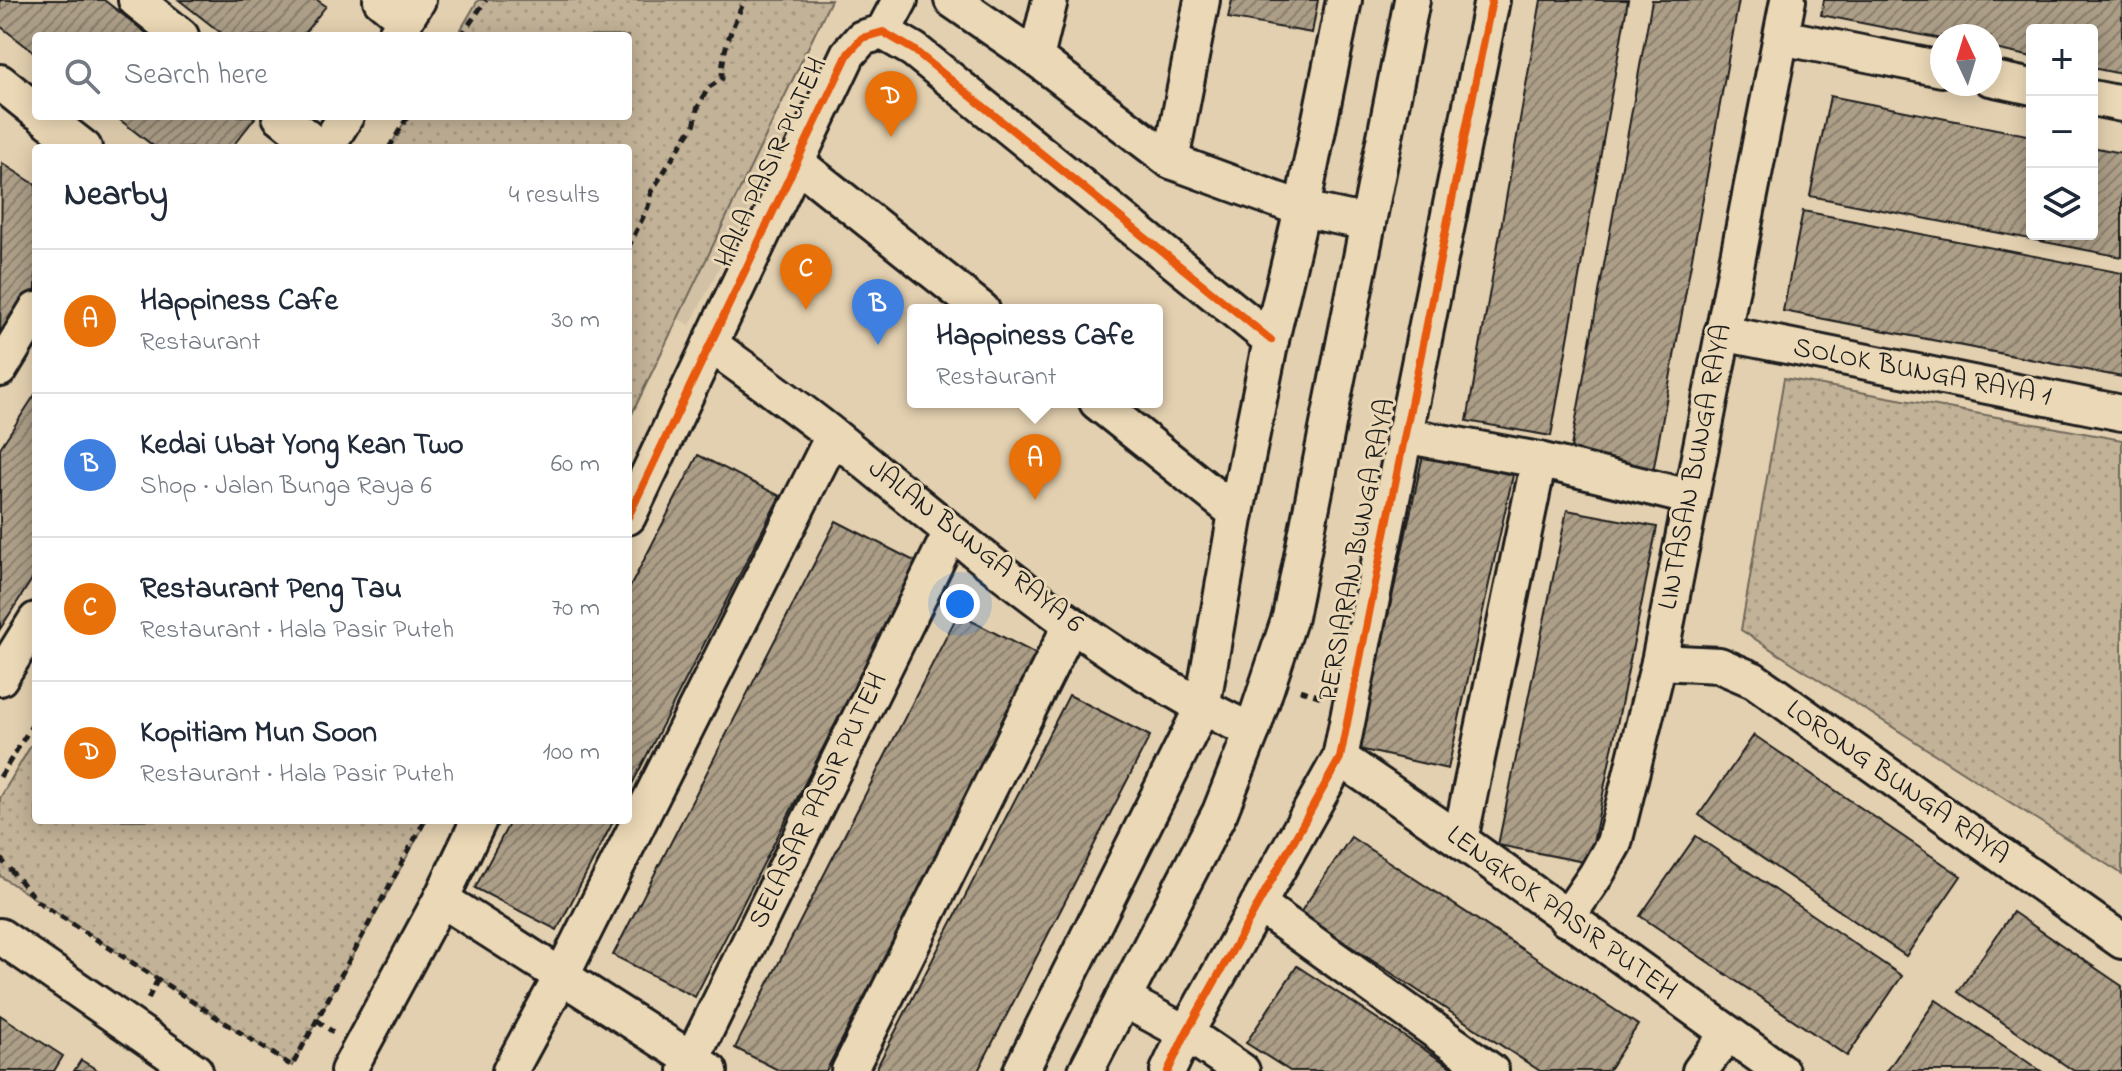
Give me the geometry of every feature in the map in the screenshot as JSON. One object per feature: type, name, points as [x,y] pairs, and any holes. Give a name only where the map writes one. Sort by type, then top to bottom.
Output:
[{"type":"street","points":[[136,0],[176,32]]},
{"type":"street","points":[[900,0],[883,32],[914,50],[1271,340]]},
{"type":"street","points":[[952,0],[1036,58],[1171,161],[1302,209],[1368,223]]},
{"type":"street","points":[[1036,58],[1050,0]]},
{"type":"street","points":[[1171,161],[1202,0]]},
{"type":"street","points":[[1021,1071],[1202,708],[1236,513],[1344,0]]},
{"type":"street","name":"PERSIARAN BUNGA RAYA","points":[[1086,1071],[1220,812],[1252,731],[1290,617],[1412,0]]},
{"type":"street","name":"PERSIARAN BUNGA RAYA","points":[[1168,1071],[1186,1033],[1340,758],[1492,0]]},
{"type":"street","name":"LINTASAN BUNGA RAYA","points":[[1566,919],[1614,843],[1659,662],[1788,0]]},
{"type":"street","name":"HALA PASIR PUTEH","points":[[632,509],[848,54],[862,38],[883,32]]},
{"type":"street","points":[[1781,37],[1930,67]]},
{"type":"street","points":[[2002,81],[2026,86]]},
{"type":"street","points":[[3,91],[32,109]]},
{"type":"street","points":[[2098,99],[2122,104]]},
{"type":"street","points":[[48,120],[79,144]]},
{"type":"street","points":[[285,120],[315,144]]},
{"type":"street","points":[[328,144],[344,120]]},
{"type":"street","points":[[797,163],[974,304]]},
{"type":"street","points":[[0,369],[32,317]]},
{"type":"street","name":"SOLOK BUNGA RAYA 1","points":[[1722,333],[2122,413]]},
{"type":"street","name":"JALAN BUNGA RAYA 6","points":[[710,344],[833,436],[1071,624],[1202,708],[1252,731]]},
{"type":"street","points":[[1105,408],[1236,513]]},
{"type":"street","points":[[1403,435],[1539,460],[1689,497]]},
{"type":"street","points":[[510,1071],[561,977],[833,436]]},
{"type":"street","points":[[1460,840],[1539,460]]},
{"type":"street","name":"SELASAR PASIR PUTEH","points":[[696,1067],[951,532]]},
{"type":"street","points":[[849,1071],[1071,624]]},
{"type":"street","points":[[0,678],[32,626]]},
{"type":"street","name":"LORONG BUNGA RAYA","points":[[1659,662],[1719,665],[1754,680],[2122,941]]},
{"type":"street","name":"LENGKOK PASIR PUTEH","points":[[1340,758],[1460,840],[1781,1071]]},
{"type":"street","points":[[348,1071],[441,899],[477,824]]},
{"type":"street","points":[[441,899],[696,1067]]},
{"type":"street","points":[[1258,904],[1491,1071]]},
{"type":"street","points":[[0,936],[195,1071]]},
{"type":"street","points":[[1123,999],[1186,1033],[1242,1071]]},
{"type":"street","points":[[1700,1071],[1727,1034]]},
{"type":"path","points":[[464,32],[486,0]]},
{"type":"path","points":[[632,240],[648,207],[651,192],[695,123],[697,109],[708,88],[722,79],[726,41],[745,0]]},
{"type":"path","points":[[391,144],[406,120]]},
{"type":"path","points":[[1269,679],[1350,708]]},
{"type":"path","points":[[0,777],[32,726]]},
{"type":"path","points":[[0,756],[9,763]]},
{"type":"path","points":[[0,858],[37,901],[292,1066],[423,824]]},
{"type":"shaded area","points":[[478,0],[831,0],[632,414],[632,144],[391,144],[406,120],[632,120],[632,32],[459,32]]},
{"type":"shaded area","points":[[721,102],[787,135],[690,325],[632,295],[632,278]]},
{"type":"shaded area","points":[[1784,378],[2122,440],[2122,874],[1741,630]]},
{"type":"shaded area","points":[[32,744],[32,824],[425,824],[292,1066],[0,876],[0,798]]},
{"type":"building","points":[[0,0],[104,0],[145,32],[32,32],[32,51],[0,26]]},
{"type":"building","points":[[179,0],[317,0],[326,6],[305,32],[220,32]]},
{"type":"building","points":[[1232,0],[1318,0],[1312,33],[1228,18]]},
{"type":"building","points":[[1541,0],[1628,0],[1551,436],[1467,421]]},
{"type":"building","points":[[1652,0],[1739,0],[1653,472],[1569,458]]},
{"type":"building","points":[[1824,0],[2122,0],[2122,74],[2098,69],[2098,24],[2026,24],[2026,56],[2002,51],[2002,24],[1930,24],[1930,37],[1821,15]]},
{"type":"building","points":[[1830,96],[2026,135],[2026,238],[1810,196]]},
{"type":"building","points":[[120,120],[253,120],[234,144],[151,144]]},
{"type":"building","points":[[2098,148],[2122,153],[2122,257],[2035,240],[2098,240]]},
{"type":"building","points":[[2,163],[32,182],[32,296],[0,345]]},
{"type":"building","points":[[1803,211],[2122,273],[2122,377],[1783,311]]},
{"type":"building","points":[[32,399],[32,579],[0,629],[0,448]]},
{"type":"building","points":[[698,455],[780,496],[632,784],[632,583]]},
{"type":"building","points":[[1423,455],[1513,475],[1448,769],[1359,749]]},
{"type":"building","points":[[1567,510],[1657,527],[1589,863],[1498,845]]},
{"type":"building","points":[[836,521],[918,563],[695,997],[613,955]]},
{"type":"building","points":[[958,614],[1040,656],[826,1071],[780,1071],[735,1048]]},
{"type":"building","points":[[1069,695],[1150,736],[978,1071],[875,1071]]},
{"type":"building","points":[[1754,735],[1961,876],[1906,956],[1699,815]]},
{"type":"building","points":[[509,824],[612,824],[557,930],[475,888]]},
{"type":"building","points":[[1696,836],[1902,976],[1847,1056],[1640,916]]},
{"type":"building","points":[[1351,837],[1638,1025],[1608,1071],[1540,1071],[1300,913]]},
{"type":"building","points":[[2013,912],[2122,986],[2122,1071],[2074,1071],[1958,992]]},
{"type":"building","points":[[1297,966],[1457,1071],[1290,1071],[1246,1043]]},
{"type":"building","points":[[1936,1000],[2041,1071],[1887,1071]]},
{"type":"building","points":[[0,1015],[63,1056],[54,1071],[0,1071]]},
{"type":"building","points":[[81,1060],[99,1071],[74,1071]]},
{"type":"cycle path","points":[[1168,1071],[1186,1033],[1340,758],[1492,0]]},
{"type":"cycle path","points":[[632,509],[848,54],[862,38],[883,32],[914,50],[1271,340]]},
{"type":"place","name":"Kopitiam Mun Soon","points":[[891,137]]},
{"type":"place","name":"Restaurant Peng Tau","points":[[806,310]]},
{"type":"place","name":"Kedai Ubat Yong Kean Two","points":[[878,345]]},
{"type":"place","name":"Happiness Cafe","points":[[1035,500]]}]
